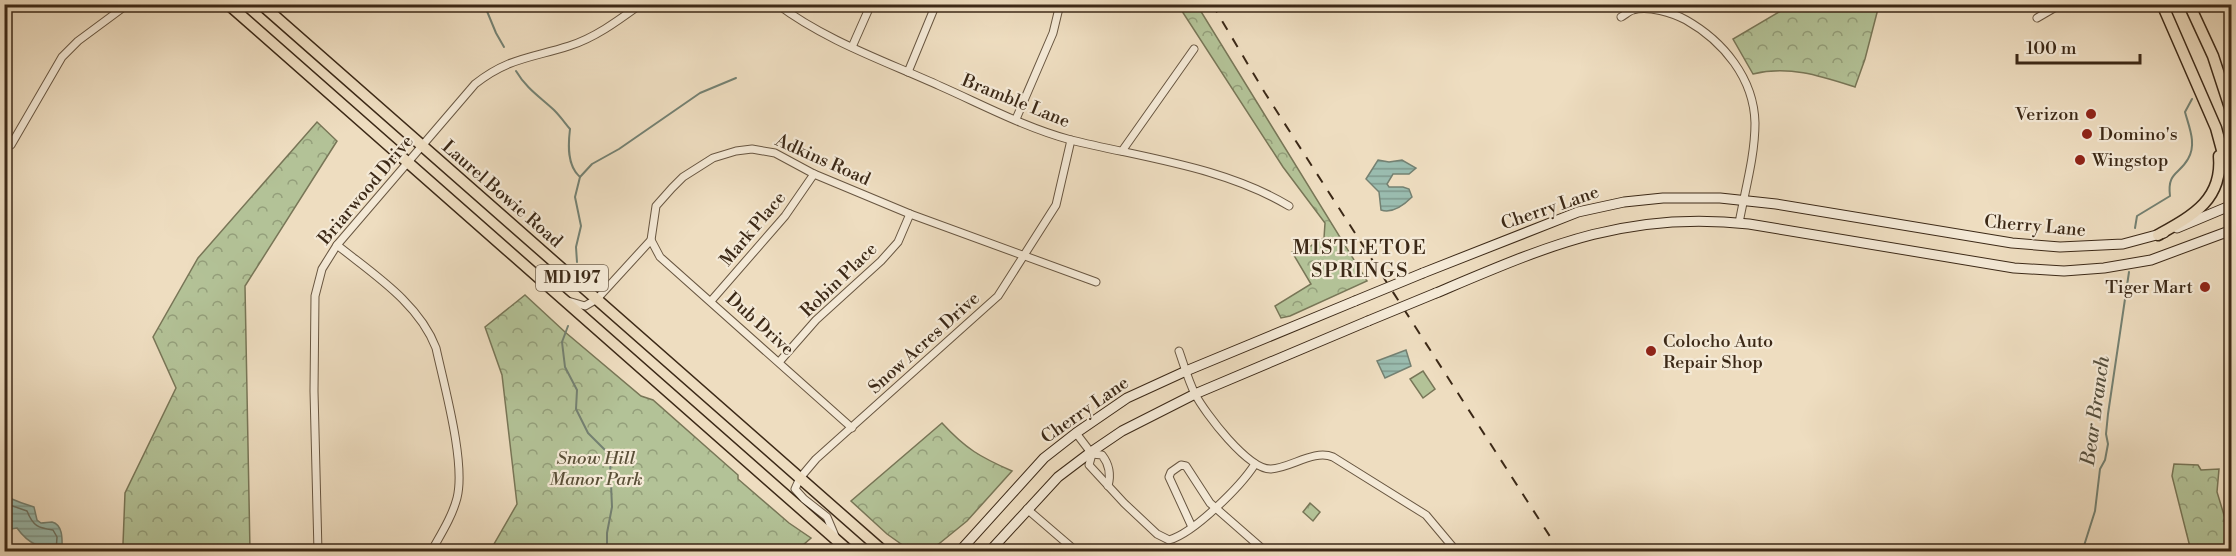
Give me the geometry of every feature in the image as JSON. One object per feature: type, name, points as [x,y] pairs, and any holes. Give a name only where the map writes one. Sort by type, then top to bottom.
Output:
[{"type":"main road","name":"MD 197","points":[[228,4],[850,552]]},
{"type":"main road","name":"Laurel Bowie Road","points":[[261,4],[884,552]]},
{"type":"main road","points":[[2162,4],[2216,128],[2232,187]]},
{"type":"main road","points":[[2189,4],[2213,56],[2232,114]]},
{"type":"main road","points":[[2158,235],[2191,215],[2206,202],[2213,192],[2219,170],[2216,128]]},
{"type":"main road","name":"Cherry Lane","points":[[959,552],[1044,458],[1127,398],[1186,371],[1561,217],[1605,205],[1663,198],[1705,197],[1743,200],[2012,243],[2098,247],[2123,244],[2158,235],[2232,205]]},
{"type":"main road","name":"Cherry Lane","points":[[989,552],[1027,508],[1058,477],[1142,419],[1195,394],[1543,248],[1595,233],[1660,222],[1708,220],[1739,223],[2014,268],[2064,271],[2104,268],[2151,260],[2232,230]]},
{"type":"street","points":[[11,145],[62,57],[85,35],[128,4]]},
{"type":"street","name":"Briarwood Drive","points":[[318,552],[314,391],[315,296],[322,269],[337,245],[476,84],[498,68],[517,59],[578,43],[624,17],[641,4]]},
{"type":"street","name":"Bramble Lane","points":[[777,4],[799,20],[852,47],[1016,119],[1071,140],[1228,179],[1289,206]]},
{"type":"street","points":[[852,47],[871,4]]},
{"type":"street","points":[[908,72],[936,4]]},
{"type":"street","points":[[1016,119],[1053,33],[1060,4]]},
{"type":"street","points":[[2037,18],[2061,4]]},
{"type":"street","points":[[1621,17],[1633,9],[1645,9],[1682,18],[1710,35],[1732,59],[1749,92],[1754,114],[1753,146],[1739,223]]},
{"type":"street","points":[[1122,151],[1194,49]]},
{"type":"street","name":"Snow Acres Drive","points":[[800,477],[816,459],[1004,289],[1056,205],[1071,140]]},
{"type":"street","name":"Adkins Road","points":[[651,240],[656,206],[683,177],[713,158],[736,151],[760,149],[775,153],[814,174],[910,214],[1096,282]]},
{"type":"street","name":"Mark Place","points":[[711,301],[785,216],[814,174]]},
{"type":"street","name":"Robin Place","points":[[780,361],[816,320],[881,261],[898,242],[910,214]]},
{"type":"street","points":[[563,300],[585,306],[597,299],[651,240]]},
{"type":"street","name":"Dub Drive","points":[[651,240],[660,257],[780,361],[852,428]]},
{"type":"street","points":[[337,245],[417,314],[436,348],[458,459],[459,484],[454,508],[431,552]]},
{"type":"street","points":[[1179,351],[1195,394],[1219,430],[1255,464],[1271,469],[1320,455],[1333,457],[1426,515],[1457,552]]},
{"type":"street","points":[[1076,433],[1091,453],[1102,455],[1106,460],[1110,480],[1108,486]]},
{"type":"street","points":[[1091,453],[1089,465],[1108,486],[1162,538],[1173,539],[1192,527],[1242,483],[1255,464]]},
{"type":"street","points":[[1192,527],[1169,477],[1171,472],[1181,465],[1191,471],[1207,499],[1266,552]]},
{"type":"street","points":[[800,477],[795,489],[826,517],[836,539]]},
{"type":"street","points":[[1027,508],[1077,552]]},
{"type":"green space","points":[[1178,5],[1197,5],[1367,281],[1281,318],[1275,306],[1311,284],[1292,252],[1304,250],[1324,238],[1325,223],[1283,167]]},
{"type":"green space","points":[[1791,5],[1879,5],[1855,87],[1792,71],[1753,74],[1733,39]]},
{"type":"green space","points":[[317,122],[337,141],[245,286],[250,551],[119,551],[123,544],[125,493],[176,388],[153,337],[198,258]]},
{"type":"green space","name":"Snow Hill Manor Park","points":[[525,295],[641,396],[653,400],[738,475],[738,479],[789,523],[811,538],[795,552],[490,551],[517,504],[502,375],[485,327]]},
{"type":"green space","points":[[1423,371],[1435,389],[1423,398],[1410,379]]},
{"type":"green space","points":[[942,423],[974,452],[1012,471],[967,521],[930,551],[911,551],[887,534],[851,501]]},
{"type":"green space","points":[[2174,464],[2198,465],[2201,470],[2219,469],[2217,492],[2231,538],[2231,551],[2191,551],[2172,476]]},
{"type":"green space","points":[[1310,503],[1320,512],[1313,521],[1303,512]]},
{"type":"water","points":[[1378,160],[1389,162],[1402,160],[1416,168],[1409,174],[1393,174],[1387,184],[1389,187],[1409,189],[1412,197],[1394,210],[1381,210],[1379,192],[1366,179]]},
{"type":"water","points":[[1406,350],[1411,366],[1385,378],[1377,361]]},
{"type":"water","points":[[7,497],[34,507],[37,520],[41,523],[56,524],[61,534],[62,550],[36,545],[17,528],[11,529],[5,526]]},
{"type":"waterway","points":[[484,4],[504,47]]},
{"type":"waterway","points":[[516,71],[570,129],[571,161],[580,177],[575,197],[581,226],[576,247],[577,262]]},
{"type":"waterway","points":[[580,177],[592,164],[619,149],[700,93],[736,78]]},
{"type":"waterway","name":"Bear Branch","points":[[2135,228],[2137,216],[2170,196],[2170,182],[2191,153],[2191,136],[2185,112],[2192,99]]},
{"type":"waterway","name":"Bear Branch","points":[[2082,552],[2095,511],[2100,469],[2105,460],[2108,444],[2106,434],[2108,414],[2129,272]]},
{"type":"waterway","points":[[568,326],[562,342],[565,367],[577,390],[576,409],[588,433],[605,450],[610,461],[612,507],[607,533],[607,552]]},
{"type":"railway","points":[[1212,4],[1265,93],[1560,552]]},
{"type":"place","name":"Verizon","points":[[2091,114]]},
{"type":"place","name":"Domino's","points":[[2087,134]]},
{"type":"place","name":"Wingstop","points":[[2080,160]]},
{"type":"place","name":"Tiger Mart","points":[[2205,287]]},
{"type":"place","name":"Colocho Auto Repair Shop","points":[[1651,351]]},
{"type":"district","name":"MISTLETOE SPRINGS","points":[[1360,260]]}]
